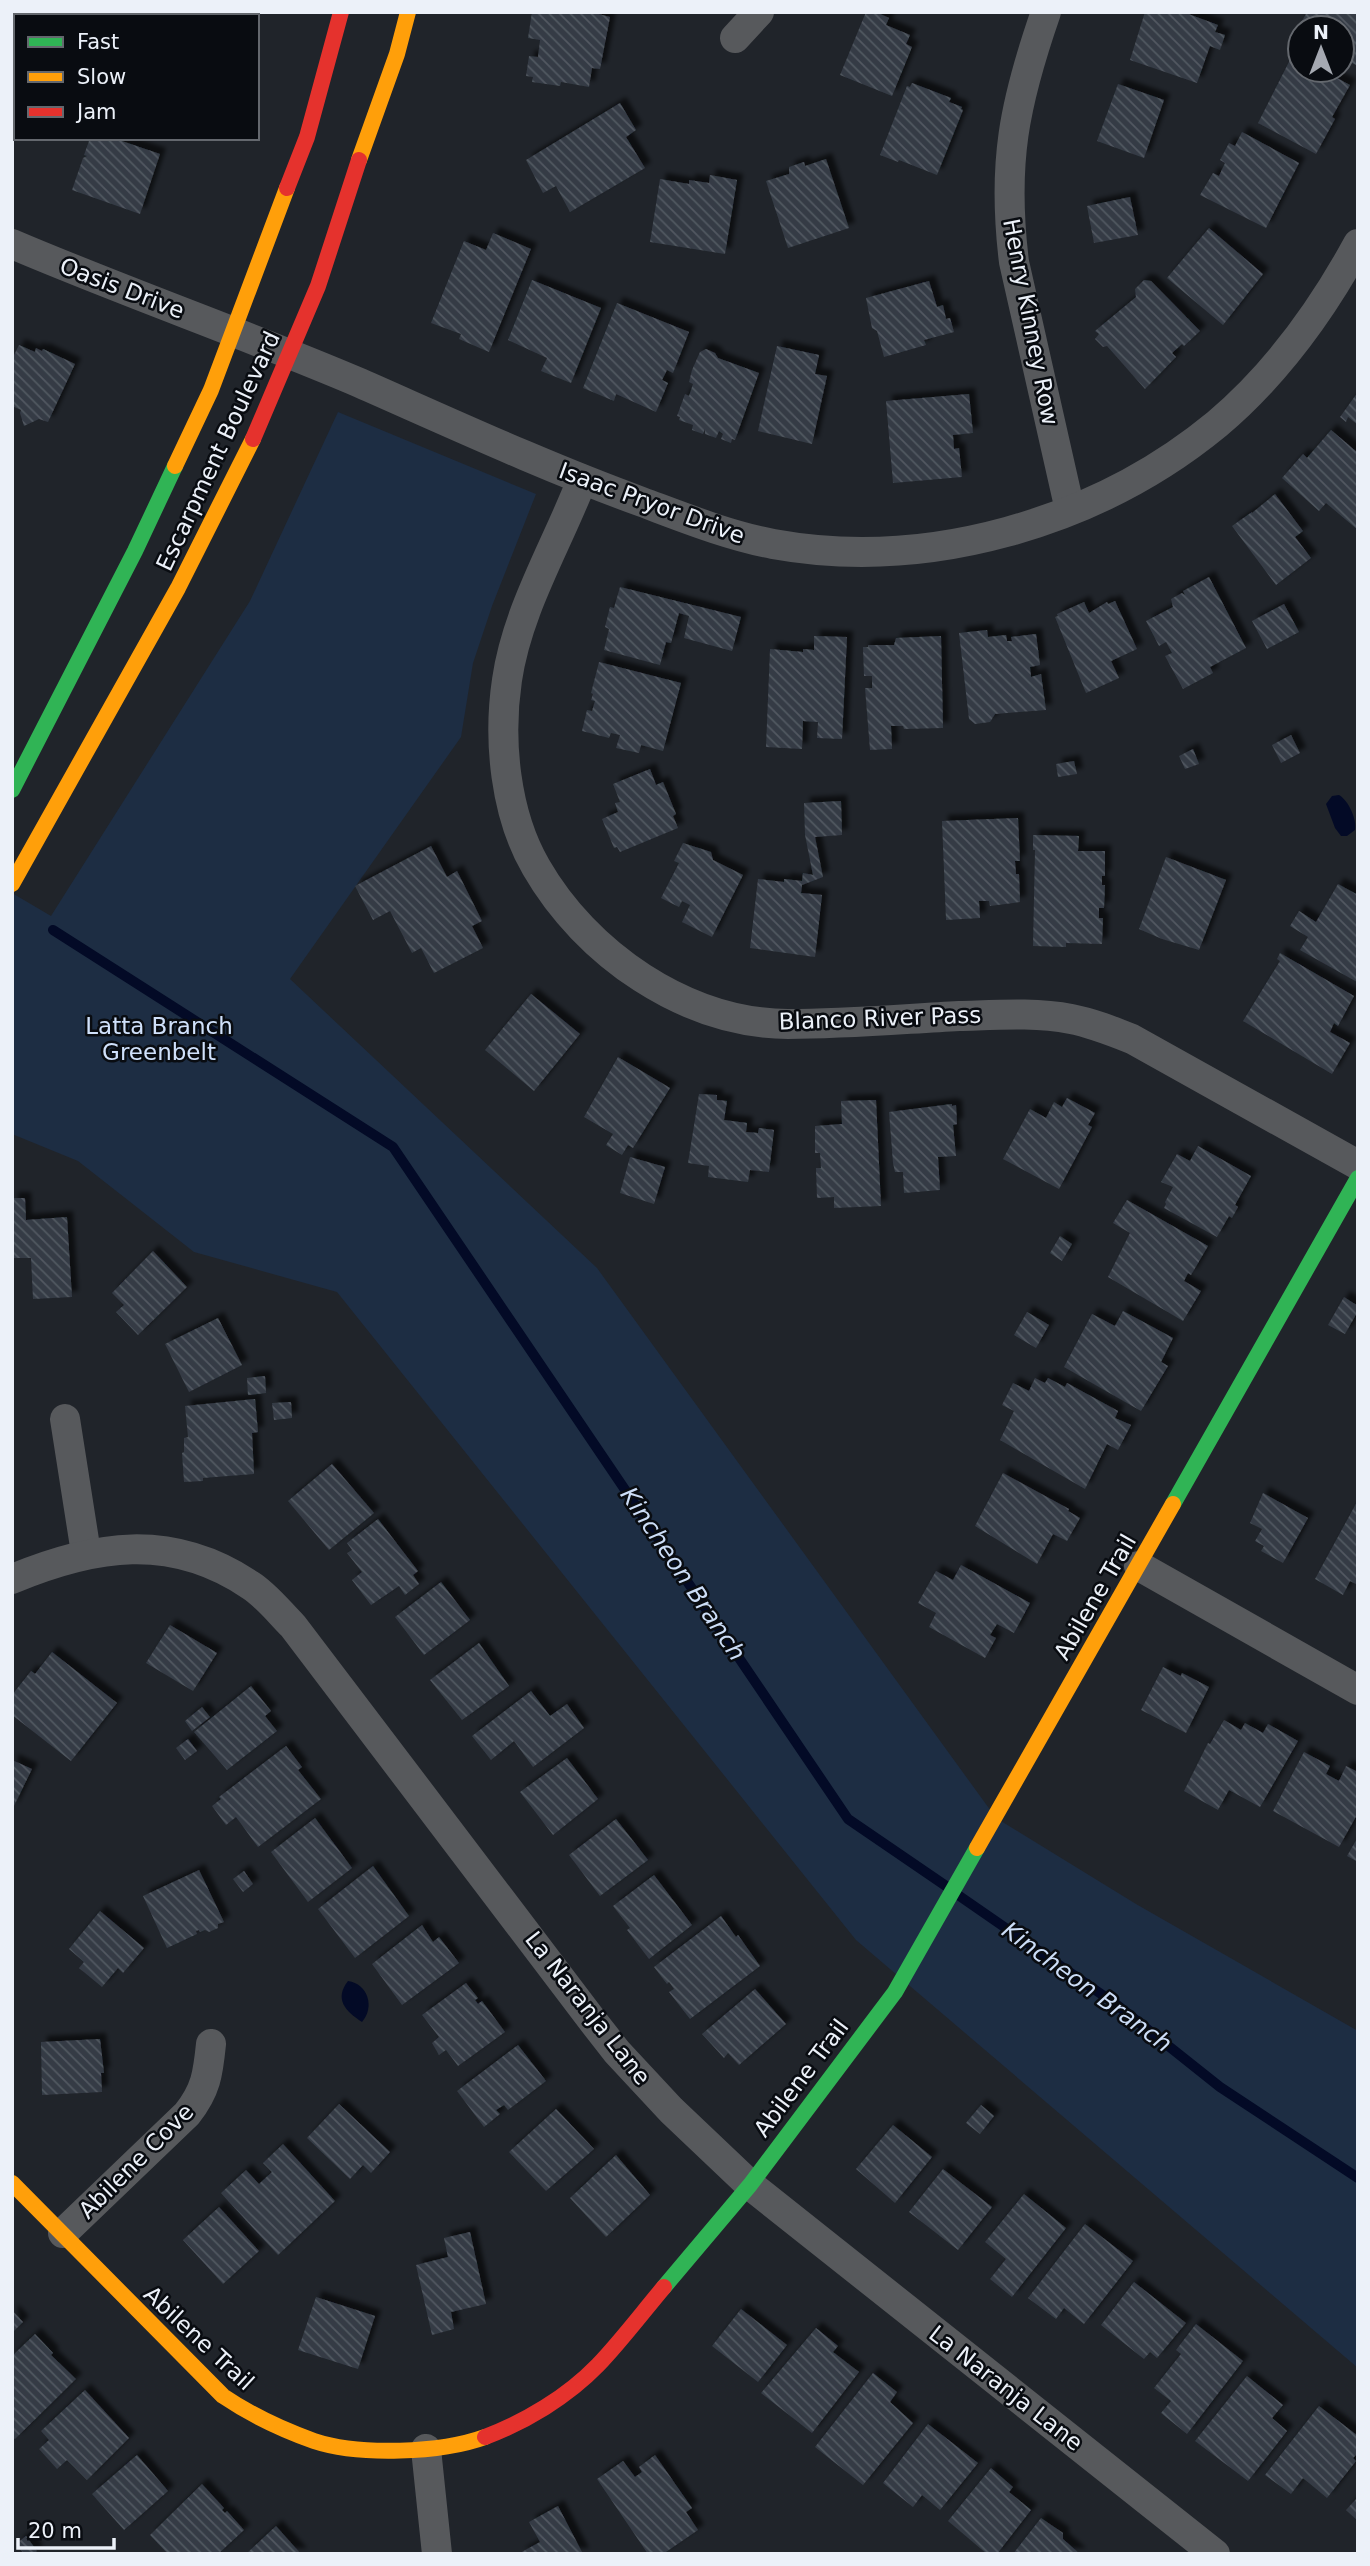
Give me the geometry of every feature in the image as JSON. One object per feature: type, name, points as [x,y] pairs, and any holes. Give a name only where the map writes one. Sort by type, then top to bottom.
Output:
[{"type":"street","name":"Escarpment Boulevard","points":[[12,790],[177,465],[211,390],[307,137],[341,12]]},
{"type":"street","name":"Escarpment Boulevard","points":[[12,884],[201,545],[258,429],[318,286],[353,175],[397,54],[408,12]]},
{"type":"street","points":[[735,37],[759,12]]},
{"type":"street","name":"Henry Kinney Row","points":[[1046,12],[1022,86],[1014,123],[1008,182],[1010,225],[1014,261],[1070,510]]},
{"type":"street","name":"Oasis Drive","points":[[12,244],[233,331]]},
{"type":"street","name":"Isaac Pryor Drive","points":[[233,331],[582,480],[706,526],[760,541],[812,550],[888,550],[933,546],[1028,526],[1113,491],[1161,465],[1219,422],[1289,351],[1308,326],[1358,244]]},
{"type":"street","name":"Blanco River Pass","points":[[582,480],[523,619],[507,679],[503,719],[505,755],[521,834],[535,865],[553,893],[570,916],[600,945],[656,986],[690,1004],[750,1020],[786,1024],[1036,1015],[1070,1019],[1102,1027],[1132,1039],[1358,1165]]},
{"type":"street","name":"Abilene Trail","points":[[12,2183],[223,2396],[245,2411],[316,2442],[389,2451],[426,2449],[476,2440],[511,2427],[574,2387],[615,2346],[750,2185],[895,1992],[1358,1178]]},
{"type":"street","points":[[65,1419],[86,1553]]},
{"type":"street","name":"La Naranja Lane","points":[[12,1579],[86,1553],[118,1549],[168,1551],[199,1560],[251,1586],[293,1626],[617,2052],[717,2156],[1215,2554]]},
{"type":"street","points":[[1139,1566],[1358,1690]]},
{"type":"street","name":"Abilene Cove","points":[[62,2233],[187,2115],[200,2098],[206,2081],[211,2044]]},
{"type":"street","points":[[426,2449],[437,2554]]},
{"type":"green space","name":"Latta Branch Greenbelt","points":[[338,412],[536,494],[492,606],[473,663],[461,737],[290,979],[597,1268],[996,1818],[1136,1904],[1358,2031],[1358,2368],[856,1940],[337,1292],[194,1252],[78,1161],[12,1134],[12,893],[51,916],[250,601]]},
{"type":"shaded area","points":[[1339,795],[1349,805],[1355,821],[1355,830],[1347,836],[1341,836],[1335,828],[1326,804],[1332,796]]},
{"type":"shaded area","points":[[348,1981],[365,1991],[369,2003],[362,2022],[343,2004],[342,1993]]},
{"type":"building","points":[[188,12],[188,14],[116,14]]},
{"type":"building","points":[[532,12],[591,12],[610,17],[600,69],[592,68],[589,87],[561,82],[560,86],[532,82],[533,77],[526,76],[529,56],[538,57],[540,40],[528,38]]},
{"type":"building","points":[[866,12],[876,12],[889,18],[886,25],[910,35],[906,44],[912,47],[892,96],[840,75]]},
{"type":"building","points":[[1145,12],[1183,12],[1218,25],[1215,32],[1225,35],[1220,50],[1210,46],[1197,83],[1130,60]]},
{"type":"building","points":[[1358,12],[1358,66],[1356,14],[1306,14]]},
{"type":"building","points":[[1286,68],[1286,84],[1350,85],[1316,154],[1258,123]]},
{"type":"building","points":[[912,83],[951,98],[949,102],[962,107],[963,110],[937,175],[880,155],[907,86],[910,87]]},
{"type":"building","points":[[1118,84],[1164,100],[1144,158],[1097,141]]},
{"type":"building","points":[[620,103],[636,130],[626,137],[645,168],[570,212],[556,186],[543,193],[526,160]]},
{"type":"building","points":[[1242,132],[1299,163],[1266,228],[1200,195],[1213,173],[1219,176],[1225,163],[1220,160],[1229,143],[1235,146]]},
{"type":"building","points":[[89,140],[119,140],[160,154],[140,214],[72,190],[83,158],[87,156],[84,155]]},
{"type":"building","points":[[826,159],[849,228],[788,248],[766,181],[789,174],[789,167],[804,162],[805,166]]},
{"type":"building","points":[[710,175],[737,180],[725,254],[650,242],[660,179],[689,184],[689,180],[709,183]]},
{"type":"building","points":[[1130,197],[1138,235],[1094,243],[1087,206]]},
{"type":"building","points":[[1209,228],[1263,274],[1223,325],[1167,278]]},
{"type":"building","points":[[493,233],[531,249],[489,352],[459,339],[461,334],[431,323],[464,241],[486,250]]},
{"type":"building","points":[[532,280],[601,308],[571,383],[541,371],[547,358],[508,340]]},
{"type":"building","points":[[1144,280],[1151,281],[1200,331],[1172,353],[1176,357],[1145,389],[1107,346],[1103,347],[1095,339],[1099,334],[1095,331],[1136,297],[1135,289]]},
{"type":"building","points":[[929,281],[937,307],[943,305],[946,319],[950,318],[954,332],[924,340],[926,345],[884,357],[877,331],[872,328],[866,298]]},
{"type":"building","points":[[617,303],[689,332],[673,373],[667,370],[662,380],[668,383],[656,412],[616,394],[614,401],[583,388]]},
{"type":"building","points":[[19,345],[35,352],[36,348],[42,351],[43,349],[75,364],[48,422],[39,419],[24,426],[21,410],[12,406],[12,359]]},
{"type":"building","points":[[777,346],[819,355],[815,374],[827,376],[812,444],[758,431]]},
{"type":"building","points":[[706,349],[715,353],[718,358],[759,373],[735,440],[732,439],[731,443],[721,439],[723,434],[719,431],[716,438],[705,434],[705,429],[703,434],[692,430],[693,425],[679,420],[680,417],[677,416],[685,394],[689,396],[693,384],[689,382],[692,370],[700,352]]},
{"type":"building","points":[[1358,392],[1358,425],[1348,417],[1346,422],[1340,417]]},
{"type":"building","points":[[969,394],[973,433],[953,435],[954,449],[959,448],[962,477],[893,483],[886,401]]},
{"type":"building","points":[[1331,430],[1358,453],[1358,530],[1326,503],[1319,511],[1282,478],[1303,454],[1307,458]]},
{"type":"building","points":[[1275,494],[1303,531],[1295,537],[1311,558],[1276,585],[1232,526]]},
{"type":"building","points":[[1209,577],[1246,648],[1210,667],[1213,673],[1183,689],[1165,656],[1172,653],[1166,642],[1159,646],[1146,621],[1173,607],[1171,599],[1182,593],[1185,595],[1183,591]]},
{"type":"building","points":[[620,587],[741,617],[732,651],[684,638],[689,616],[679,613],[671,643],[666,642],[660,665],[604,650],[609,629],[605,627],[610,607],[614,608]]},
{"type":"building","points":[[1115,601],[1137,649],[1111,661],[1119,678],[1086,693],[1055,617],[1084,602],[1089,613],[1107,602],[1108,604]]},
{"type":"building","points":[[1284,604],[1299,632],[1267,649],[1252,621]]},
{"type":"building","points":[[987,630],[988,637],[1006,635],[1007,641],[1012,641],[1011,637],[1036,634],[1040,665],[1030,667],[1031,677],[1041,674],[1046,710],[995,714],[990,722],[975,724],[969,719],[959,633]]},
{"type":"building","points":[[814,636],[847,637],[842,739],[817,738],[818,722],[803,721],[802,749],[766,747],[770,649],[803,652],[803,649],[814,650]]},
{"type":"building","points":[[941,636],[943,728],[904,729],[903,726],[891,726],[892,749],[870,750],[865,688],[872,688],[872,676],[864,676],[863,647],[894,645],[896,638]]},
{"type":"building","points":[[599,662],[681,683],[663,751],[641,745],[639,753],[616,748],[620,735],[611,733],[609,738],[582,731],[587,710],[592,711],[595,701],[591,700],[591,693]]},
{"type":"building","points":[[1291,735],[1300,753],[1281,763],[1272,745]]},
{"type":"building","points":[[1193,749],[1199,764],[1185,769],[1179,756]]},
{"type":"building","points":[[1074,761],[1077,774],[1058,777],[1056,764]]},
{"type":"building","points":[[650,769],[656,785],[663,782],[676,814],[673,816],[678,828],[620,852],[617,847],[614,848],[602,819],[618,812],[615,803],[620,802],[613,784]]},
{"type":"building","points":[[841,801],[842,835],[815,837],[823,877],[802,885],[801,893],[822,895],[815,957],[750,948],[758,879],[802,881],[803,873],[813,875],[805,835],[804,803]]},
{"type":"building","points":[[1018,818],[1020,861],[1015,861],[1016,874],[1019,874],[1020,902],[990,906],[989,901],[979,901],[980,918],[946,920],[942,821]]},
{"type":"building","points":[[1033,835],[1079,836],[1078,851],[1105,851],[1105,876],[1102,876],[1102,885],[1105,885],[1104,908],[1099,908],[1099,918],[1103,918],[1102,944],[1033,946]]},
{"type":"building","points":[[683,843],[711,852],[713,860],[743,875],[712,937],[682,922],[690,905],[682,901],[679,907],[661,898],[679,863],[674,861]]},
{"type":"building","points":[[431,846],[447,877],[457,871],[482,921],[472,926],[483,948],[434,973],[421,948],[412,953],[390,911],[373,920],[355,886]]},
{"type":"building","points":[[1166,857],[1226,880],[1199,950],[1139,929]]},
{"type":"building","points":[[1338,884],[1358,895],[1357,982],[1300,950],[1308,937],[1290,926],[1299,911],[1316,922]]},
{"type":"building","points":[[1280,953],[1354,996],[1338,1026],[1334,1023],[1330,1032],[1350,1043],[1332,1074],[1243,1021],[1280,961],[1277,959]]},
{"type":"building","points":[[531,994],[580,1034],[534,1091],[485,1050]]},
{"type":"building","points":[[618,1057],[670,1088],[633,1148],[628,1145],[622,1155],[606,1145],[613,1134],[584,1117]]},
{"type":"building","points":[[699,1094],[717,1095],[717,1100],[727,1101],[724,1120],[747,1123],[746,1132],[758,1133],[759,1128],[774,1130],[769,1172],[750,1170],[748,1182],[708,1177],[709,1166],[688,1163]]},
{"type":"building","points":[[1067,1098],[1095,1113],[1088,1125],[1092,1127],[1059,1189],[1003,1159],[1030,1109],[1046,1118],[1054,1102],[1062,1107]]},
{"type":"building","points":[[876,1100],[881,1206],[834,1208],[834,1197],[817,1198],[816,1168],[821,1168],[820,1153],[815,1153],[815,1126],[842,1124],[841,1101]]},
{"type":"building","points":[[956,1105],[957,1124],[953,1125],[956,1156],[938,1157],[940,1190],[904,1193],[903,1172],[895,1172],[893,1163],[889,1112]]},
{"type":"building","points":[[1198,1146],[1251,1176],[1235,1205],[1238,1207],[1232,1218],[1229,1216],[1217,1237],[1164,1208],[1173,1187],[1161,1182],[1177,1154],[1190,1161]]},
{"type":"building","points":[[630,1157],[665,1167],[654,1204],[620,1193]]},
{"type":"building","points":[[12,1198],[25,1198],[26,1220],[67,1217],[72,1297],[33,1299],[31,1258],[12,1258]]},
{"type":"building","points":[[1127,1200],[1208,1246],[1191,1275],[1188,1273],[1184,1281],[1201,1291],[1183,1321],[1108,1277],[1130,1233],[1113,1223]]},
{"type":"building","points":[[1060,1236],[1072,1244],[1062,1261],[1050,1253]]},
{"type":"building","points":[[153,1251],[187,1287],[138,1335],[116,1312],[124,1305],[112,1293]]},
{"type":"building","points":[[1344,1297],[1358,1306],[1358,1311],[1345,1334],[1328,1325]]},
{"type":"building","points":[[1123,1311],[1173,1338],[1161,1362],[1168,1366],[1141,1411],[1064,1367],[1092,1314],[1115,1326]]},
{"type":"building","points":[[1027,1312],[1049,1325],[1036,1348],[1014,1335]]},
{"type":"building","points":[[218,1318],[242,1365],[189,1392],[165,1344]]},
{"type":"building","points":[[265,1376],[266,1393],[248,1395],[247,1378]]},
{"type":"building","points":[[1035,1378],[1045,1383],[1048,1378],[1065,1387],[1067,1383],[1118,1411],[1115,1418],[1131,1425],[1118,1450],[1107,1444],[1085,1489],[1000,1440],[1014,1411],[1002,1405],[1013,1383],[1029,1391]]},
{"type":"building","points":[[255,1399],[258,1432],[252,1433],[254,1474],[184,1482],[182,1453],[184,1438],[188,1437],[185,1406]]},
{"type":"building","points":[[291,1402],[292,1418],[274,1420],[272,1403]]},
{"type":"building","points":[[332,1464],[374,1513],[329,1550],[288,1501]]},
{"type":"building","points":[[1003,1473],[1069,1509],[1068,1511],[1080,1518],[1067,1541],[1053,1534],[1037,1564],[975,1526]]},
{"type":"building","points":[[1263,1493],[1308,1518],[1283,1563],[1261,1551],[1264,1546],[1255,1541],[1262,1529],[1250,1523]]},
{"type":"building","points":[[1358,1500],[1358,1585],[1350,1581],[1343,1595],[1315,1579]]},
{"type":"building","points":[[378,1519],[418,1571],[413,1575],[419,1584],[405,1595],[399,1586],[371,1605],[352,1580],[362,1572],[347,1553],[352,1550],[347,1543]]},
{"type":"building","points":[[961,1565],[1030,1603],[1014,1633],[997,1624],[990,1635],[996,1638],[985,1658],[929,1627],[936,1613],[918,1603],[936,1571],[953,1580]]},
{"type":"building","points":[[441,1582],[470,1620],[424,1655],[395,1617]]},
{"type":"building","points":[[170,1625],[217,1653],[193,1691],[146,1663]]},
{"type":"building","points":[[479,1643],[509,1686],[462,1720],[430,1680]]},
{"type":"building","points":[[52,1652],[117,1703],[71,1761],[12,1715],[12,1695],[31,1671],[35,1674]]},
{"type":"building","points":[[1163,1667],[1209,1687],[1186,1733],[1141,1710]]},
{"type":"building","points":[[251,1686],[271,1711],[265,1716],[277,1731],[227,1770],[194,1732]]},
{"type":"building","points":[[531,1691],[550,1716],[567,1704],[584,1728],[533,1767],[514,1741],[491,1760],[472,1736]]},
{"type":"building","points":[[202,1707],[210,1717],[192,1731],[185,1721]]},
{"type":"building","points":[[1224,1720],[1241,1730],[1245,1723],[1263,1733],[1268,1724],[1298,1741],[1260,1807],[1229,1790],[1218,1810],[1184,1791],[1208,1743],[1210,1744]]},
{"type":"building","points":[[188,1739],[197,1751],[185,1760],[176,1748]]},
{"type":"building","points":[[286,1746],[302,1767],[298,1770],[321,1799],[258,1847],[236,1817],[226,1825],[212,1806],[221,1799],[219,1797]]},
{"type":"building","points":[[1304,1752],[1330,1766],[1326,1774],[1339,1781],[1346,1766],[1358,1772],[1358,1813],[1339,1847],[1273,1811]]},
{"type":"building","points":[[567,1758],[598,1799],[553,1835],[520,1792]]},
{"type":"building","points":[[12,1760],[32,1769],[12,1810]]},
{"type":"building","points":[[315,1818],[352,1868],[308,1902],[271,1852]]},
{"type":"building","points":[[616,1819],[648,1860],[600,1896],[569,1855]]},
{"type":"building","points":[[1358,1837],[1358,1862],[1347,1856]]},
{"type":"building","points":[[373,1866],[409,1916],[355,1958],[318,1909]]},
{"type":"building","points":[[199,1870],[224,1922],[209,1932],[196,1931],[197,1934],[167,1948],[143,1896]]},
{"type":"building","points":[[244,1871],[253,1884],[243,1892],[233,1879]]},
{"type":"building","points":[[654,1875],[692,1925],[649,1959],[613,1906]]},
{"type":"building","points":[[100,1911],[144,1948],[123,1973],[118,1968],[102,1987],[79,1968],[84,1962],[69,1949]]},
{"type":"building","points":[[721,1916],[760,1966],[690,2019],[669,1992],[674,1989],[654,1967]]},
{"type":"building","points":[[422,1925],[433,1942],[439,1937],[459,1963],[402,2005],[372,1964]]},
{"type":"building","points":[[466,1983],[478,1998],[475,2000],[478,2004],[482,2001],[505,2032],[458,2066],[446,2050],[439,2055],[432,2043],[439,2037],[422,2015]]},
{"type":"building","points":[[755,1989],[786,2024],[739,2065],[728,2053],[724,2058],[702,2034]]},
{"type":"building","points":[[100,2039],[104,2073],[101,2073],[102,2092],[42,2095],[41,2042]]},
{"type":"building","points":[[518,2045],[546,2081],[508,2110],[504,2105],[496,2110],[500,2114],[484,2127],[457,2091]]},
{"type":"building","points":[[339,2104],[390,2152],[371,2173],[363,2165],[350,2179],[307,2138]]},
{"type":"building","points":[[981,2105],[994,2116],[980,2134],[966,2123]]},
{"type":"building","points":[[556,2109],[594,2149],[546,2191],[509,2152]]},
{"type":"building","points":[[893,2125],[932,2157],[895,2203],[856,2169]]},
{"type":"building","points":[[283,2144],[335,2201],[278,2255],[221,2193],[246,2170],[259,2184],[272,2172],[263,2163]]},
{"type":"building","points":[[616,2155],[650,2195],[606,2237],[570,2198]]},
{"type":"building","points":[[943,2169],[992,2207],[958,2250],[909,2212]]},
{"type":"building","points":[[1024,2194],[1066,2228],[1012,2297],[990,2279],[1006,2259],[985,2242]]},
{"type":"building","points":[[219,2207],[259,2251],[223,2284],[183,2240]]},
{"type":"building","points":[[1085,2224],[1133,2261],[1084,2324],[1064,2308],[1056,2319],[1028,2298]]},
{"type":"building","points":[[470,2232],[486,2304],[451,2312],[454,2329],[432,2335],[416,2265],[448,2257],[444,2238]]},
{"type":"building","points":[[1134,2282],[1186,2323],[1157,2358],[1150,2352],[1144,2359],[1101,2325]]},
{"type":"building","points":[[316,2297],[375,2316],[358,2369],[298,2350]]},
{"type":"building","points":[[741,2309],[787,2345],[758,2382],[712,2346]]},
{"type":"building","points":[[12,2310],[23,2322],[12,2333]]},
{"type":"building","points":[[1196,2324],[1243,2361],[1187,2434],[1161,2413],[1171,2401],[1154,2388],[1181,2354],[1176,2350]]},
{"type":"building","points":[[816,2328],[838,2346],[833,2352],[859,2372],[812,2433],[761,2393]]},
{"type":"building","points":[[35,2334],[53,2353],[51,2355],[76,2379],[15,2439],[12,2436],[12,2356]]},
{"type":"building","points":[[873,2373],[897,2392],[890,2402],[913,2423],[863,2485],[815,2447]]},
{"type":"building","points":[[1247,2376],[1283,2405],[1272,2418],[1287,2431],[1248,2481],[1195,2441]]},
{"type":"building","points":[[85,2390],[129,2438],[87,2480],[67,2460],[57,2469],[39,2449],[49,2440],[41,2431]]},
{"type":"building","points":[[1319,2406],[1358,2436],[1358,2453],[1353,2458],[1356,2461],[1327,2498],[1303,2478],[1291,2494],[1265,2475]]},
{"type":"building","points":[[928,2424],[978,2463],[940,2510],[922,2495],[913,2507],[883,2483]]},
{"type":"building","points":[[137,2455],[168,2491],[124,2530],[92,2494]]},
{"type":"building","points":[[655,2455],[692,2508],[686,2512],[698,2530],[663,2554],[648,2554],[597,2479],[623,2461],[635,2477],[642,2472],[639,2467]]},
{"type":"building","points":[[991,2468],[1013,2487],[1009,2492],[1031,2510],[997,2554],[987,2554],[948,2521]]},
{"type":"building","points":[[202,2484],[224,2508],[222,2510],[225,2513],[227,2511],[244,2530],[218,2554],[168,2554],[150,2535]]},
{"type":"building","points":[[1358,2497],[1358,2521],[1346,2510]]},
{"type":"building","points":[[558,2506],[583,2554],[518,2554],[540,2542],[529,2522]]},
{"type":"building","points":[[1041,2518],[1063,2533],[1063,2539],[1080,2554],[1013,2554]]},
{"type":"building","points":[[276,2526],[301,2554],[246,2554]]},
{"type":"building","points":[[26,2536],[37,2551],[34,2554],[24,2554],[16,2544]]},
{"type":"waterway","name":"Kincheon Branch","points":[[53,930],[393,1147],[848,1819],[946,1886]]},
{"type":"waterway","name":"Kincheon Branch","points":[[958,1895],[1117,2005],[1220,2087],[1358,2178]]},
{"type":"traffic: fast","points":[[12,790],[135,551],[175,466]]},
{"type":"traffic: fast","points":[[1173,1504],[1358,1178]]},
{"type":"traffic: fast","points":[[664,2287],[750,2185],[895,1992],[977,1848]]},
{"type":"traffic: slow","points":[[359,160],[397,54],[408,12]]},
{"type":"traffic: slow","points":[[175,466],[211,390],[287,188]]},
{"type":"traffic: slow","points":[[12,884],[178,588],[253,439]]},
{"type":"traffic: slow","points":[[977,1848],[1173,1504]]},
{"type":"traffic: slow","points":[[12,2183],[223,2396],[256,2416],[314,2441],[354,2449],[423,2449],[485,2437]]},
{"type":"traffic: jam","points":[[287,188],[307,137],[341,12]]},
{"type":"traffic: jam","points":[[253,439],[318,286],[359,160]]},
{"type":"traffic: jam","points":[[485,2437],[530,2416],[573,2388],[607,2356],[664,2287]]}]
